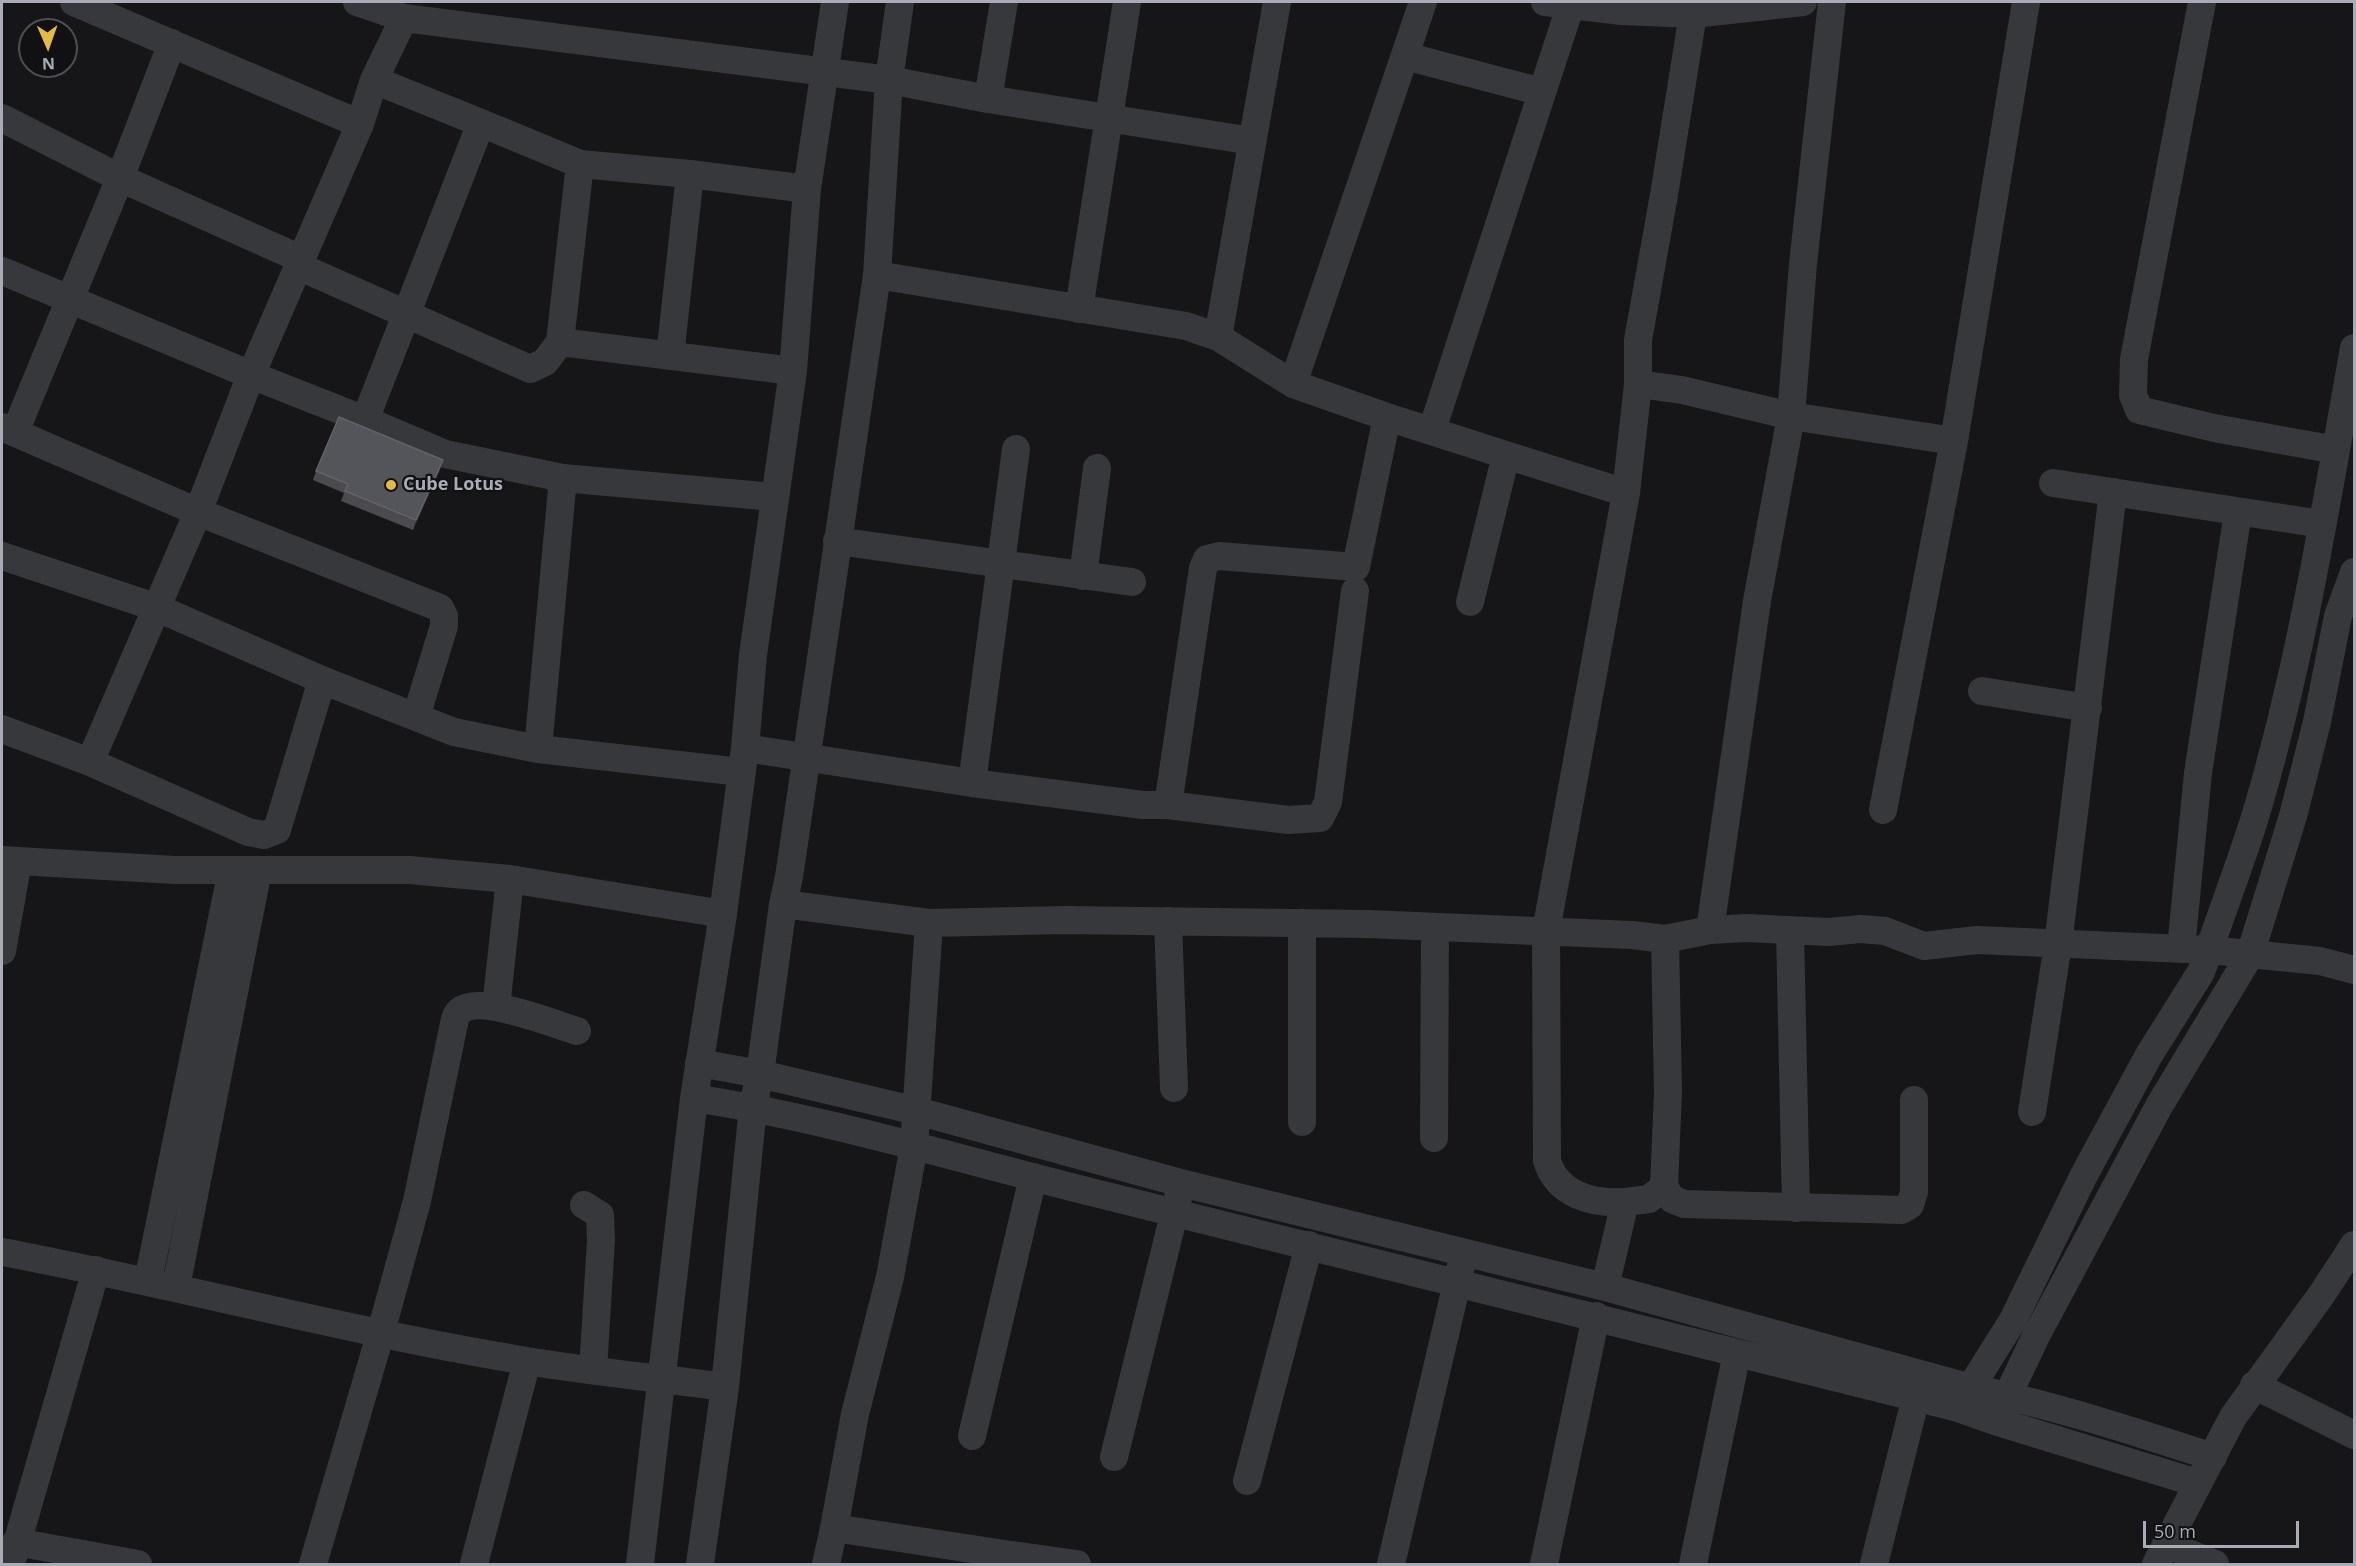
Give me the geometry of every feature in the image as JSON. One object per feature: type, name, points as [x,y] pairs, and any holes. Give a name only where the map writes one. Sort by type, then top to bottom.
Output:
[{"type":"street","points":[[74,2],[360,124]]},
{"type":"street","points":[[357,2],[404,18],[889,80],[988,99],[1252,141]]},
{"type":"street","points":[[640,1564],[694,1098],[723,914],[743,760],[753,655],[793,371],[807,189],[835,2]]},
{"type":"street","points":[[706,1563],[753,1107],[760,1074],[783,904],[789,877],[877,275],[889,80],[900,2]]},
{"type":"street","points":[[988,99],[1004,2]]},
{"type":"street","points":[[1079,309],[1127,2]]},
{"type":"street","points":[[1218,337],[1277,2]]},
{"type":"street","points":[[1293,384],[1423,2]]},
{"type":"street","points":[[1432,430],[1542,92],[1558,3],[1622,6],[1694,14],[1803,2]]},
{"type":"street","points":[[1710,930],[1757,601],[1791,416],[1803,264],[1832,2]]},
{"type":"street","points":[[1883,810],[1954,441],[2026,2]]},
{"type":"street","points":[[2202,2],[2134,359],[2133,395],[2139,410],[2175,420],[2336,450]]},
{"type":"street","points":[[1664,1187],[1649,1199],[1601,1203],[1572,1192],[1552,1176],[1547,1161],[1546,932],[1626,493],[1638,384],[1638,340],[1694,14]]},
{"type":"street","points":[[90,762],[198,512],[251,375],[360,124],[374,80],[404,18]]},
{"type":"street","points":[[172,43],[70,299],[8,429],[198,512],[440,608],[444,616],[444,626],[416,717]]},
{"type":"street","points":[[1405,56],[1542,92]]},
{"type":"street","points":[[374,80],[580,164],[690,174],[807,189]]},
{"type":"street","points":[[2,118],[120,178],[407,314],[530,369],[545,362],[560,342],[580,164]]},
{"type":"street","points":[[365,420],[481,123]]},
{"type":"street","points":[[670,356],[690,174]]},
{"type":"street","points":[[2,270],[445,454],[564,478],[774,497]]},
{"type":"street","points":[[877,275],[1186,326],[1218,337],[1293,384],[1387,417],[1626,493]]},
{"type":"street","points":[[560,342],[793,371]]},
{"type":"street","points":[[1965,1398],[2013,1320],[2084,1175],[2149,1054],[2201,972],[2209,951],[2258,805],[2289,683],[2355,348]]},
{"type":"street","points":[[1638,384],[1682,390],[1791,416],[1954,441]]},
{"type":"street","points":[[1168,805],[1203,568],[1208,559],[1219,556],[1356,567],[1387,417]]},
{"type":"street","points":[[972,783],[1016,449]]},
{"type":"street","points":[[1470,602],[1506,454]]},
{"type":"street","points":[[1083,576],[1097,468]]},
{"type":"street","points":[[538,749],[564,478]]},
{"type":"street","points":[[2053,483],[2322,524]]},
{"type":"street","points":[[2032,1112],[2058,944],[2113,492]]},
{"type":"street","points":[[2181,949],[2198,773],[2238,512]]},
{"type":"street","points":[[837,541],[1000,566],[1132,582]]},
{"type":"street","points":[[2,556],[155,607],[322,680],[454,732],[538,749],[743,760],[806,758],[972,783],[1143,805],[1168,805],[1288,820],[1320,818],[1328,802],[1355,591]]},
{"type":"street","points":[[1995,1421],[2009,1396],[2034,1338],[2159,1106],[2250,955],[2293,816],[2318,722],[2338,616],[2355,572]]},
{"type":"street","points":[[2,729],[90,762],[248,832],[264,835],[277,830],[322,680]]},
{"type":"street","points":[[1983,691],[2088,708]]},
{"type":"street","points":[[2,951],[10,861],[175,870],[409,870],[510,879],[723,914]]},
{"type":"street","points":[[148,1281],[168,1180],[245,870]]},
{"type":"street","points":[[176,1287],[196,1187],[245,870]]},
{"type":"street","points":[[496,1007],[510,879]]},
{"type":"street","points":[[783,904],[929,923],[1065,920],[1302,923],[1632,935],[1665,939],[1710,930],[1746,928],[1829,932],[1884,931],[1924,946],[1977,940],[2181,949],[2320,962],[2355,970]]},
{"type":"street","points":[[1168,921],[1174,1088]]},
{"type":"street","points":[[826,1564],[855,1414],[890,1276],[914,1146],[929,923]]},
{"type":"street","points":[[1302,923],[1302,1122]]},
{"type":"street","points":[[1434,927],[1434,1138]]},
{"type":"street","points":[[1790,930],[1796,1208]]},
{"type":"street","points":[[1665,939],[1668,1092],[1664,1187],[1672,1199],[1684,1204],[1902,1210],[1910,1205],[1914,1192],[1914,1100]]},
{"type":"street","points":[[313,1564],[417,1201],[455,1019],[460,1011],[471,1006],[496,1007],[577,1031]]},
{"type":"street","points":[[699,1063],[760,1074],[917,1111],[1182,1183],[1605,1287],[1965,1398],[1995,1421],[2197,1483]]},
{"type":"street","points":[[694,1098],[753,1107],[914,1146],[1033,1178],[1916,1397],[2009,1396],[2124,1428],[2213,1457]]},
{"type":"street","points":[[972,1436],[1033,1178]]},
{"type":"street","points":[[168,1180],[196,1187]]},
{"type":"street","points":[[1114,1457],[1182,1183]]},
{"type":"street","points":[[1605,1287],[1625,1202]]},
{"type":"street","points":[[584,1205],[600,1215],[601,1240],[593,1370]]},
{"type":"street","points":[[1247,1481],[1309,1245]]},
{"type":"street","points":[[2215,1564],[2161,1554],[2233,1417],[2355,1245]]},
{"type":"street","points":[[2,1252],[527,1361],[725,1387]]},
{"type":"street","points":[[1391,1564],[1464,1252]]},
{"type":"street","points":[[96,1270],[14,1553],[138,1564]]},
{"type":"street","points":[[1544,1564],[1596,1316]]},
{"type":"street","points":[[1693,1564],[1737,1353]]},
{"type":"street","points":[[474,1564],[527,1361]]},
{"type":"street","points":[[2254,1385],[2355,1435]]},
{"type":"street","points":[[1874,1564],[1916,1397]]},
{"type":"street","points":[[834,1528],[997,1559],[1077,1564]]},
{"type":"building","name":"Cube Lotus","points":[[339,417],[443,460],[416,520],[345,491],[348,484],[316,471]]},
{"type":"place","name":"Cube Lotus","points":[[391,485]]}]
